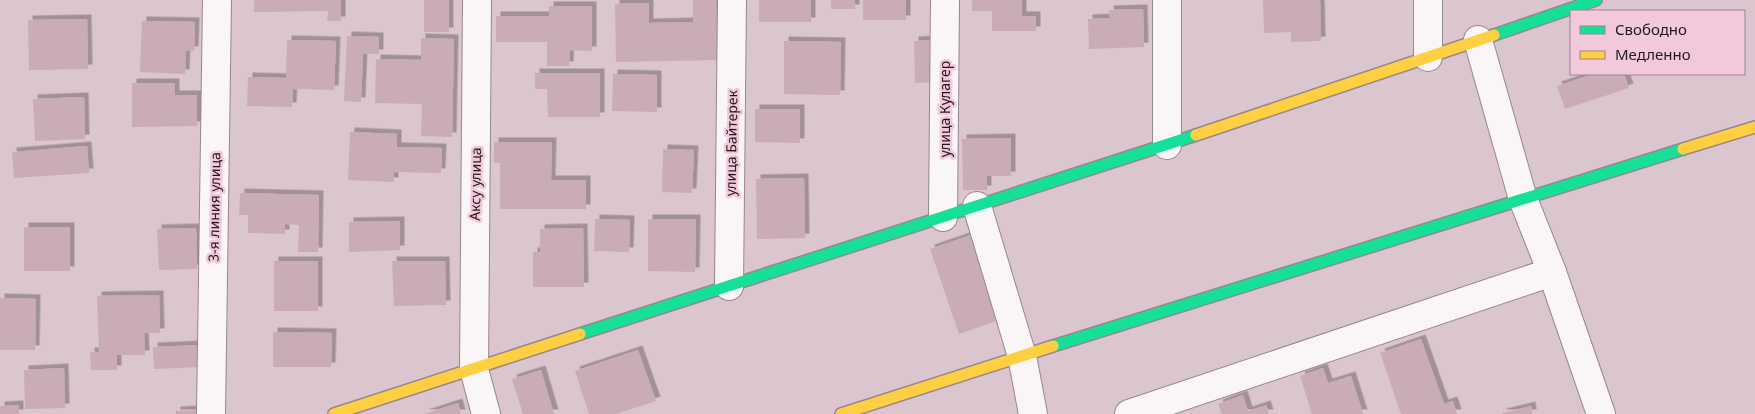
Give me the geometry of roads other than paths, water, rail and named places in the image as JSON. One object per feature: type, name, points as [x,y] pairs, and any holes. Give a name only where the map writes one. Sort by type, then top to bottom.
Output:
[{"type":"street","name":"3-я линия улица","points":[[212,414],[217,0]]},
{"type":"street","name":"Аксу улица","points":[[477,0],[474,369],[486,414]]},
{"type":"street","name":"улица Байтерек","points":[[729,286],[732,0]]},
{"type":"street","name":"улица Кулагер","points":[[943,217],[945,0]]},
{"type":"street","points":[[1167,0],[1167,145]]},
{"type":"street","points":[[1428,0],[1428,57]]},
{"type":"street","points":[[334,414],[1167,145],[1596,0]]},
{"type":"street","points":[[1478,40],[1523,199],[1552,272],[1601,414]]},
{"type":"street","points":[[841,414],[1755,127]]},
{"type":"street","points":[[977,206],[1022,356],[1033,414]]},
{"type":"street","points":[[1129,414],[1552,272]]}]
